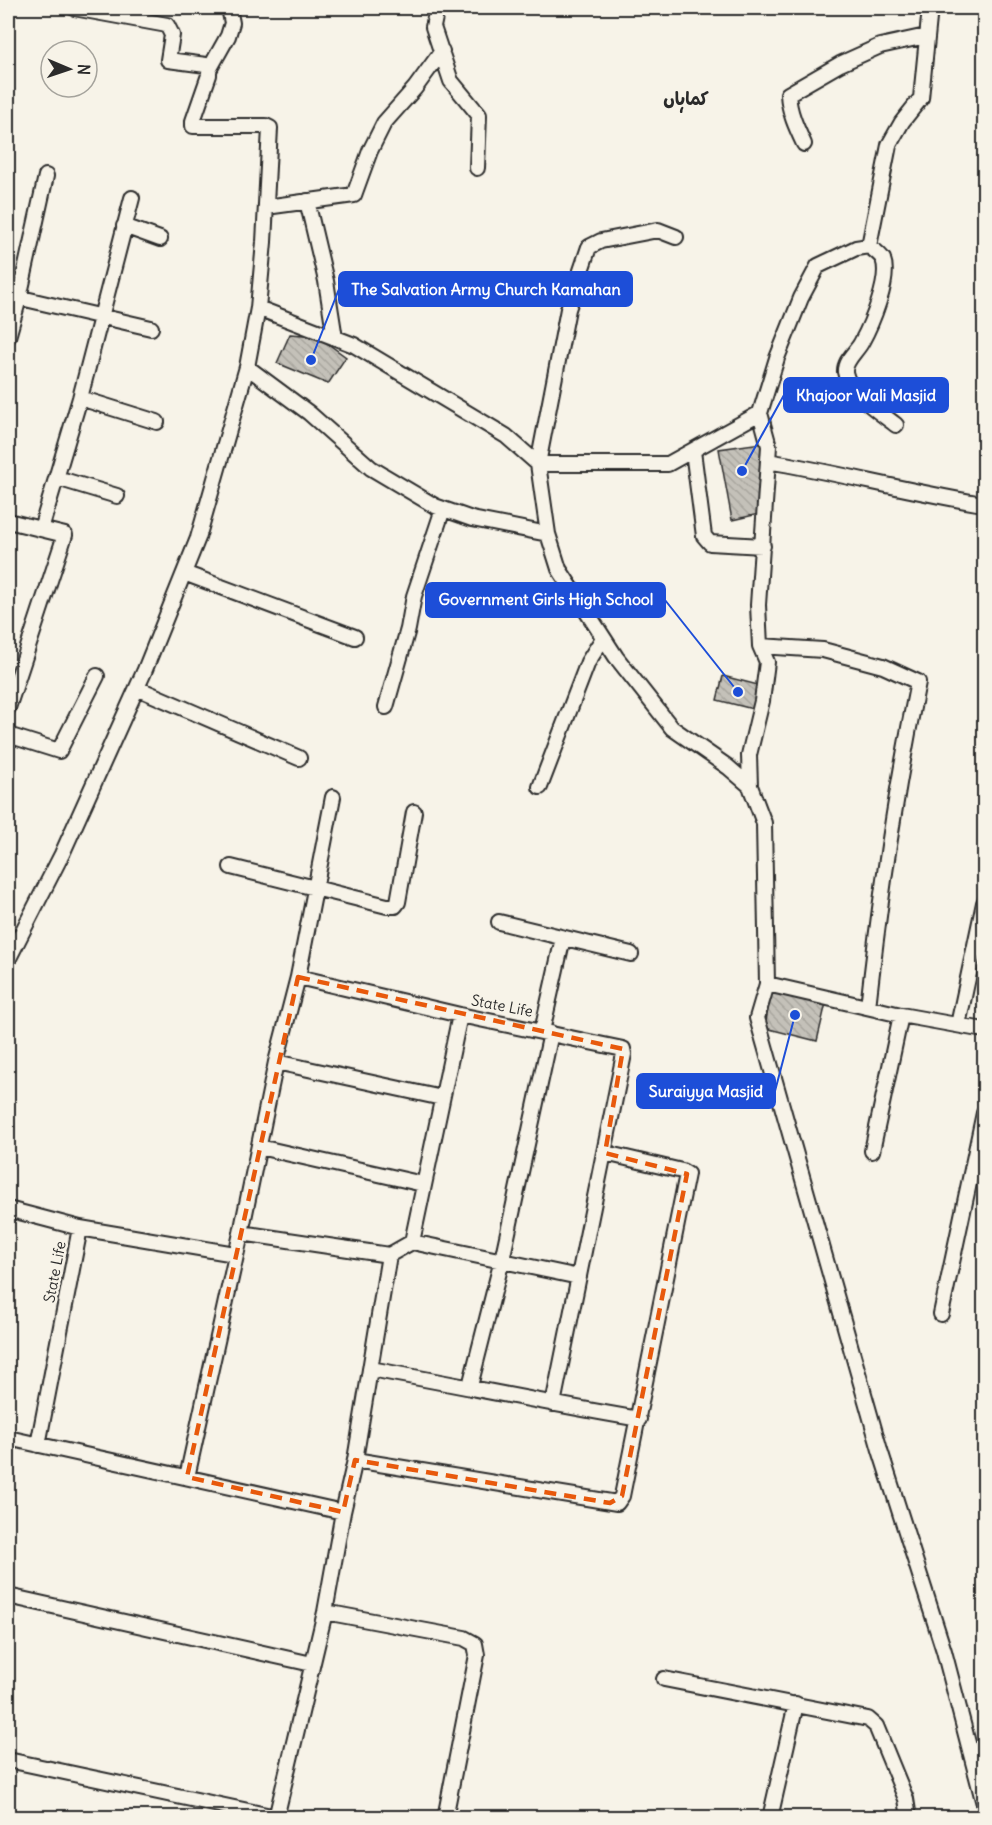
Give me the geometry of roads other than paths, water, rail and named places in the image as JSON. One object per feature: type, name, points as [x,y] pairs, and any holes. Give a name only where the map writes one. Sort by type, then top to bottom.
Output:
[{"type":"street","points":[[74,8],[167,25],[172,35],[168,60],[206,65],[209,70]]},
{"type":"street","points":[[8,960],[62,854],[137,688],[184,573],[198,538],[247,367],[258,308],[270,128],[266,126],[193,126],[209,70],[228,36],[232,23],[229,8]]},
{"type":"street","points":[[437,8],[433,27],[451,81],[479,115],[477,168]]},
{"type":"street","points":[[869,246],[889,145],[902,122],[921,98],[930,8]]},
{"type":"street","points":[[804,144],[789,108],[788,94],[840,64],[880,46],[926,36]]},
{"type":"street","points":[[266,207],[354,195],[384,123],[415,88],[442,51]]},
{"type":"street","points":[[8,337],[13,296],[46,176]]},
{"type":"street","points":[[41,529],[80,398],[132,198]]},
{"type":"street","points":[[307,201],[326,281],[335,338]]},
{"type":"street","points":[[124,226],[160,239]]},
{"type":"street","points":[[676,237],[658,230],[601,241],[589,247],[568,309],[538,464],[548,534],[559,569],[603,638],[672,728],[728,767],[750,786]]},
{"type":"street","points":[[896,425],[856,393],[845,372],[848,361],[860,345],[872,322],[885,270],[882,257],[869,246],[856,248],[818,266],[801,297],[777,358],[760,413],[769,446],[758,605],[760,646],[768,662],[762,701],[749,755],[750,786],[764,823],[767,984],[757,1018],[880,1450],[944,1651],[984,1804]]},
{"type":"street","points":[[13,296],[151,328]]},
{"type":"street","points":[[258,308],[354,345],[506,436],[538,464],[668,464],[760,413]]},
{"type":"street","points":[[247,367],[309,413],[371,468],[443,509],[472,519],[548,534]]},
{"type":"street","points":[[80,398],[157,422]]},
{"type":"street","points":[[693,451],[704,536],[710,543],[763,546]]},
{"type":"street","points":[[768,461],[977,503]]},
{"type":"street","points":[[57,478],[117,496]]},
{"type":"street","points":[[386,707],[408,629],[414,596],[443,509]]},
{"type":"street","points":[[8,521],[65,536],[8,708]]},
{"type":"street","points":[[184,573],[355,637]]},
{"type":"street","points":[[540,787],[588,662],[603,638]]},
{"type":"street","points":[[760,646],[823,650],[883,666],[918,682],[879,912],[868,1007]]},
{"type":"street","points":[[8,735],[59,751],[97,676]]},
{"type":"street","points":[[137,688],[299,758]]},
{"type":"street","points":[[187,1477],[276,1062],[298,977],[333,797]]},
{"type":"street","points":[[231,867],[387,906],[395,906],[398,902],[414,812]]},
{"type":"street","points":[[958,1024],[984,903]]},
{"type":"street","points":[[499,922],[631,954]]},
{"type":"street","points":[[470,1386],[502,1260],[563,938]]},
{"type":"street","name":"State Life","points":[[298,977],[460,1015],[623,1048],[624,1054],[605,1153],[553,1404]]},
{"type":"street","points":[[767,984],[901,1015],[984,1030]]},
{"type":"street","points":[[412,1242],[460,1015]]},
{"type":"street","points":[[873,1151],[901,1015]]},
{"type":"street","points":[[276,1062],[442,1098]]},
{"type":"street","points":[[941,1314],[984,1113]]},
{"type":"street","points":[[259,1147],[423,1184]]},
{"type":"street","points":[[355,1460],[617,1503],[622,1496],[639,1419],[687,1174],[605,1153]]},
{"type":"street","points":[[8,1209],[80,1228]]},
{"type":"street","name":"State Life","points":[[38,1445],[80,1228],[235,1254]]},
{"type":"street","points":[[241,1233],[388,1256],[412,1242],[579,1278]]},
{"type":"street","points":[[8,1760],[276,1817],[325,1612],[355,1460],[388,1256]]},
{"type":"street","points":[[370,1369],[639,1419]]},
{"type":"street","points":[[8,1438],[343,1512]]},
{"type":"street","points":[[8,1596],[312,1664]]},
{"type":"street","points":[[325,1612],[464,1638],[476,1644],[477,1655],[445,1818]]},
{"type":"street","points":[[664,1679],[868,1719],[876,1726],[906,1799],[909,1818]]},
{"type":"street","points":[[770,1818],[796,1704]]},
{"type":"place","name":"The Salvation Army Church Kamahan","points":[[311,360]]},
{"type":"place","name":"Khajoor Wali Masjid","points":[[742,471]]},
{"type":"place","name":"Government Girls High School","points":[[738,692]]},
{"type":"place","name":"Suraiyya Masjid","points":[[795,1015]]},
{"type":"district","name":"کماہاں","points":[[686,99]]}]
